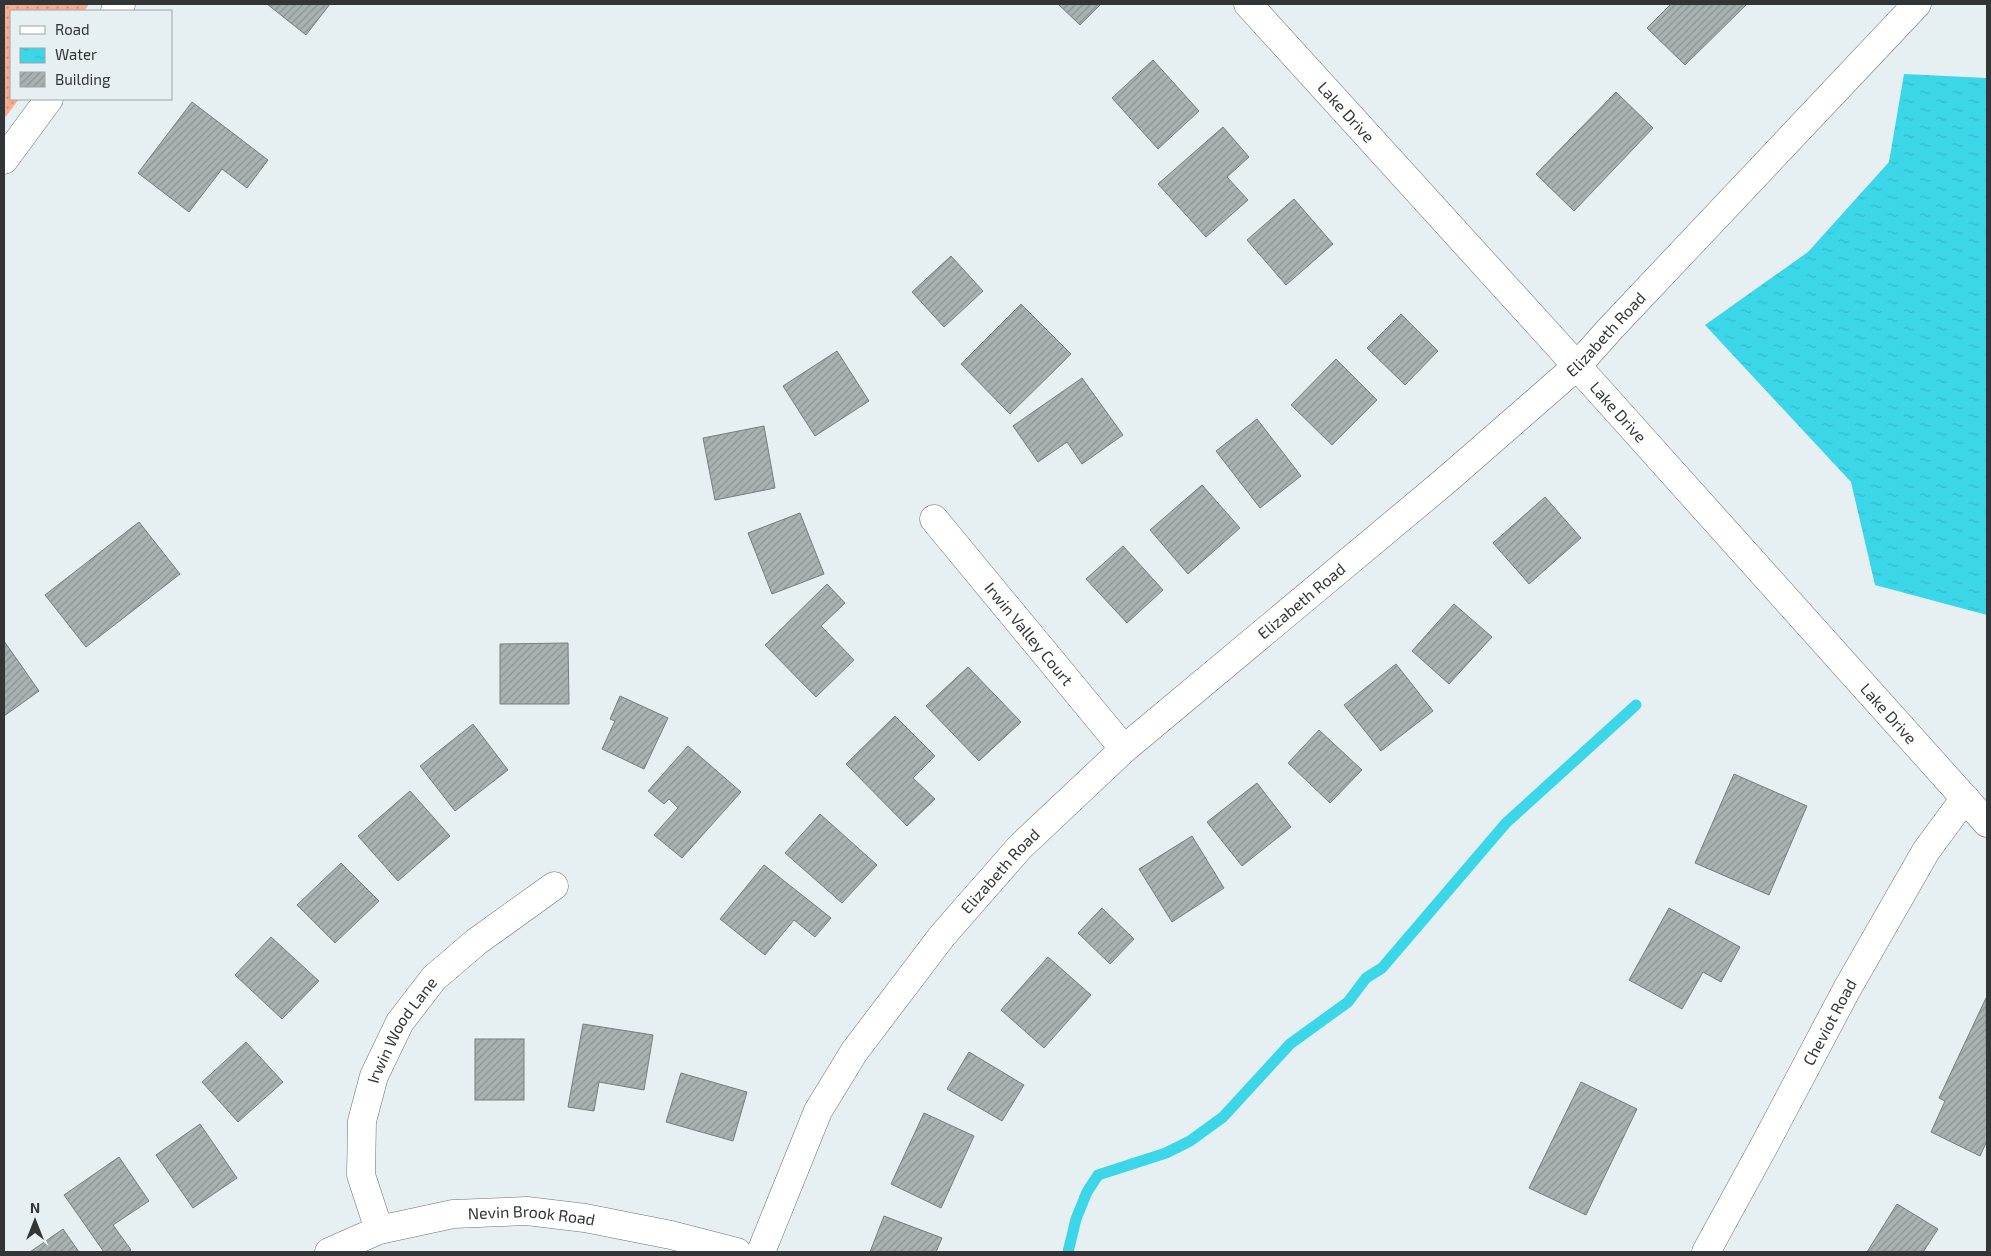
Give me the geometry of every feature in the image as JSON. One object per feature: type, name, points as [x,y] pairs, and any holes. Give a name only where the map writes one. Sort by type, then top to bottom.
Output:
[{"type":"street","name":"Lake Drive","points":[[1248,4],[1577,366],[1987,823]]},
{"type":"street","name":"Elizabeth Road","points":[[761,1252],[818,1111],[854,1052],[942,936],[1020,847],[1124,749],[1444,482],[1577,366],[1918,4]]},
{"type":"street","points":[[4,160],[48,100]]},
{"type":"street","name":"Irwin Valley Court","points":[[934,519],[1124,749]]},
{"type":"street","name":"Cheviot Road","points":[[1706,1252],[1852,980],[1926,851],[1965,798]]},
{"type":"street","name":"Irwin Wood Lane","points":[[379,1230],[361,1175],[362,1121],[374,1076],[400,1022],[434,978],[476,942],[554,886]]},
{"type":"street","name":"Nevin Brook Road","points":[[329,1252],[379,1230],[453,1214],[527,1211],[585,1218],[671,1235],[736,1252]]},
{"type":"shaded area","points":[[4,4],[89,4],[85,10],[10,10],[10,100],[18,100],[4,119]]},
{"type":"water","points":[[1904,74],[1987,78],[1987,615],[1875,585],[1851,482],[1705,325],[1808,252],[1889,162]]},
{"type":"building","points":[[267,4],[330,4],[306,35]]},
{"type":"building","points":[[1058,4],[1101,4],[1080,25]]},
{"type":"building","points":[[1671,4],[1747,4],[1685,65],[1647,28]]},
{"type":"building","points":[[1153,60],[1199,111],[1158,149],[1112,98]]},
{"type":"building","points":[[1616,92],[1653,128],[1574,211],[1536,174]]},
{"type":"building","points":[[192,102],[268,160],[247,188],[222,169],[189,212],[138,173]]},
{"type":"building","points":[[1223,127],[1249,157],[1227,177],[1248,200],[1206,237],[1158,184]]},
{"type":"building","points":[[1294,199],[1333,244],[1286,285],[1247,240]]},
{"type":"building","points":[[951,256],[983,291],[944,327],[912,292]]},
{"type":"building","points":[[1021,304],[1071,354],[1010,414],[961,364]]},
{"type":"building","points":[[1401,314],[1438,351],[1405,385],[1367,348]]},
{"type":"building","points":[[837,351],[869,401],[815,436],[783,386]]},
{"type":"building","points":[[1336,359],[1377,400],[1332,445],[1291,405]]},
{"type":"building","points":[[1082,378],[1123,435],[1082,464],[1067,442],[1038,462],[1013,426]]},
{"type":"building","points":[[1257,419],[1301,476],[1260,508],[1216,451]]},
{"type":"building","points":[[764,426],[775,488],[715,500],[703,438]]},
{"type":"building","points":[[1202,485],[1240,528],[1188,574],[1150,530]]},
{"type":"building","points":[[1545,497],[1581,538],[1529,584],[1493,543]]},
{"type":"building","points":[[800,513],[824,574],[772,594],[748,533]]},
{"type":"building","points":[[139,522],[180,574],[86,647],[45,595]]},
{"type":"building","points":[[1123,546],[1163,590],[1127,623],[1086,579]]},
{"type":"building","points":[[827,584],[845,603],[821,626],[854,660],[816,697],[765,645]]},
{"type":"building","points":[[1454,604],[1492,637],[1449,684],[1412,651]]},
{"type":"building","points":[[4,641],[39,691],[4,716]]},
{"type":"building","points":[[568,643],[569,704],[500,704],[500,644]]},
{"type":"building","points":[[1396,664],[1433,711],[1381,751],[1344,705]]},
{"type":"building","points":[[968,667],[1021,722],[979,761],[926,706]]},
{"type":"building","points":[[620,696],[668,718],[644,769],[602,749],[615,721],[610,719]]},
{"type":"building","points":[[895,716],[935,756],[913,778],[935,799],[907,826],[846,764]]},
{"type":"building","points":[[473,724],[508,770],[455,811],[420,766]]},
{"type":"building","points":[[1319,730],[1362,770],[1330,803],[1288,763]]},
{"type":"building","points":[[688,746],[741,792],[682,858],[654,835],[678,808],[669,799],[664,804],[648,791]]},
{"type":"building","points":[[1734,774],[1807,806],[1769,895],[1695,863]]},
{"type":"building","points":[[1257,783],[1291,827],[1242,866],[1207,822]]},
{"type":"building","points":[[410,791],[450,836],[398,881],[358,836]]},
{"type":"building","points":[[820,814],[877,865],[842,903],[785,853]]},
{"type":"building","points":[[1192,836],[1224,888],[1172,922],[1139,869]]},
{"type":"building","points":[[341,863],[379,901],[335,943],[297,905]]},
{"type":"building","points":[[764,865],[831,918],[815,937],[794,920],[765,955],[720,919]]},
{"type":"building","points":[[1102,908],[1134,939],[1110,964],[1078,933]]},
{"type":"building","points":[[1669,908],[1740,947],[1721,982],[1703,972],[1682,1009],[1629,980]]},
{"type":"building","points":[[271,937],[319,981],[282,1019],[235,975]]},
{"type":"building","points":[[1048,957],[1091,995],[1044,1048],[1001,1010]]},
{"type":"building","points":[[1986,998],[1987,1141],[1980,1156],[1931,1132],[1945,1101],[1939,1098]]},
{"type":"building","points":[[583,1024],[653,1035],[644,1090],[599,1082],[594,1111],[568,1107]]},
{"type":"building","points":[[475,1039],[524,1039],[524,1100],[475,1100]]},
{"type":"building","points":[[246,1042],[283,1082],[238,1122],[202,1082]]},
{"type":"building","points":[[969,1052],[1024,1085],[1002,1121],[947,1089]]},
{"type":"building","points":[[681,1073],[747,1092],[733,1141],[666,1122]]},
{"type":"building","points":[[1581,1082],[1637,1109],[1586,1215],[1529,1188]]},
{"type":"building","points":[[924,1113],[974,1136],[941,1208],[891,1184]]},
{"type":"building","points":[[200,1124],[237,1178],[193,1208],[156,1155]]},
{"type":"building","points":[[119,1157],[149,1201],[113,1225],[131,1250],[128,1252],[104,1252],[64,1195]]},
{"type":"building","points":[[1897,1204],[1938,1229],[1923,1252],[1867,1252]]},
{"type":"building","points":[[884,1216],[942,1238],[936,1252],[870,1252]]},
{"type":"building","points":[[63,1229],[79,1252],[30,1252]]},
{"type":"waterway","points":[[1068,1252],[1076,1219],[1087,1192],[1098,1175],[1166,1153],[1190,1141],[1223,1117],[1290,1044],[1348,1002],[1366,978],[1382,968],[1506,823],[1636,705]]}]
